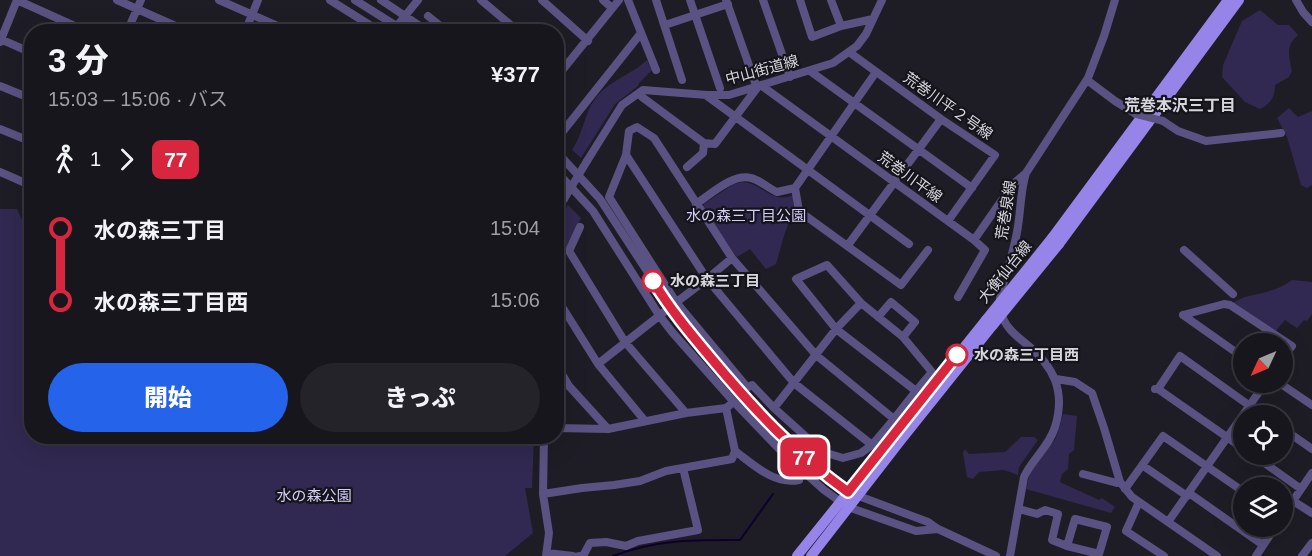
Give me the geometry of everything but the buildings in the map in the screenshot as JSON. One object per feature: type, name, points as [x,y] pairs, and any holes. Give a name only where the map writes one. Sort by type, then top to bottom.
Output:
[{"type":"main road","name":"大衡仙台線","points":[[1056,241],[1228,0]]},
{"type":"main road","name":"大衡仙台線","points":[[796,556],[844,505],[1056,241],[1239,0]]},
{"type":"main road","name":"大衡仙台線","points":[[811,556],[844,505]]},
{"type":"street","points":[[24,50],[0,40],[17,0],[70,24]]},
{"type":"street","points":[[117,0],[139,4],[175,24]]},
{"type":"street","points":[[219,0],[274,24]]},
{"type":"street","points":[[248,24],[258,0]]},
{"type":"street","points":[[330,0],[370,24]]},
{"type":"street","points":[[381,0],[418,24]]},
{"type":"street","points":[[399,24],[418,0]]},
{"type":"street","points":[[481,0],[510,24]]},
{"type":"street","points":[[542,0],[588,41]]},
{"type":"street","points":[[603,0],[612,8]]},
{"type":"street","points":[[564,66],[588,41],[619,0]]},
{"type":"street","points":[[628,0],[656,70]]},
{"type":"street","points":[[656,0],[682,80]]},
{"type":"street","points":[[690,0],[720,88]]},
{"type":"street","points":[[763,0],[790,77]]},
{"type":"street","points":[[800,0],[812,37],[841,26],[873,19]]},
{"type":"street","points":[[831,0],[841,26]]},
{"type":"street","name":"中山街道線","points":[[640,93],[644,90],[656,90],[729,95],[833,63],[857,46],[866,34],[882,0]]},
{"type":"street","name":"荒巻泉線","points":[[1056,378],[1050,366],[1010,330],[1000,311],[1000,298],[1013,252],[1022,185],[1026,173],[1087,80],[1115,0]]},
{"type":"street","points":[[1296,0],[1312,22]]},
{"type":"street","points":[[354,13],[358,1],[388,24]]},
{"type":"street","points":[[564,199],[622,105],[640,93],[642,97],[704,142],[715,144],[760,87],[727,2],[665,26]]},
{"type":"street","points":[[130,24],[139,4]]},
{"type":"street","points":[[428,16],[438,23]]},
{"type":"street","points":[[564,127],[641,33]]},
{"type":"street","name":"荒巻川平２号線","points":[[849,52],[940,119],[995,155],[948,221]]},
{"type":"street","points":[[810,71],[972,188]]},
{"type":"street","points":[[696,204],[732,181],[744,178],[754,179],[775,192],[795,188],[876,72]]},
{"type":"street","points":[[1087,80],[1136,114],[1163,122],[1178,131],[1206,141],[1281,134]]},
{"type":"street","points":[[0,86],[24,96]]},
{"type":"street","name":"荒巻川平線","points":[[760,87],[974,240]]},
{"type":"street","points":[[707,95],[735,118],[909,244]]},
{"type":"street","points":[[848,245],[940,119]]},
{"type":"street","points":[[673,305],[609,197],[626,155],[629,131],[637,127],[654,138],[732,258],[816,355],[894,419]]},
{"type":"street","points":[[0,129],[24,139]]},
{"type":"street","points":[[687,167],[703,153],[704,142]]},
{"type":"street","points":[[626,155],[707,279],[794,383],[872,445]]},
{"type":"street","points":[[564,160],[600,199],[673,305],[744,390],[804,456],[852,495],[928,522],[996,556]]},
{"type":"street","points":[[0,172],[24,182]]},
{"type":"street","points":[[958,297],[985,250],[974,240],[1013,184],[1026,173]]},
{"type":"street","points":[[564,179],[599,219],[659,315],[730,405],[844,505],[916,531],[938,529]]},
{"type":"street","points":[[795,188],[799,211],[901,285],[928,250]]},
{"type":"street","points":[[580,227],[569,251],[625,342],[686,413]]},
{"type":"street","points":[[1184,250],[1233,294]]},
{"type":"street","points":[[598,364],[732,258]]},
{"type":"street","points":[[744,390],[752,386],[823,452],[843,458],[861,453],[872,445],[932,372],[903,337],[861,303],[827,265],[796,279],[836,329],[916,391]]},
{"type":"street","points":[[878,317],[891,302],[915,322],[903,337]]},
{"type":"street","points":[[774,408],[836,329],[861,303]]},
{"type":"street","points":[[1233,350],[1183,315],[1230,304],[1273,333]]},
{"type":"street","points":[[564,310],[598,364],[645,422]]},
{"type":"street","points":[[1233,441],[1156,389],[1180,356],[1250,405],[1258,393]]},
{"type":"street","points":[[564,378],[608,429]]},
{"type":"street","points":[[1010,556],[1022,485],[1027,471],[1050,439],[1055,428],[1058,397],[1056,378],[1075,382],[1092,393],[1123,486],[1139,502],[1215,555]]},
{"type":"street","points":[[1293,392],[1312,405]]},
{"type":"street","points":[[564,428],[608,429],[730,405]]},
{"type":"street","points":[[543,494],[640,481],[666,471],[732,459],[735,451],[730,405]]},
{"type":"street","points":[[1168,522],[1233,429]]},
{"type":"street","points":[[1123,486],[1163,436],[1233,484]]},
{"type":"street","points":[[1293,436],[1312,449]]},
{"type":"street","points":[[544,444],[543,494],[549,533],[546,555],[573,556]]},
{"type":"street","points":[[735,451],[761,471],[787,482],[799,480]]},
{"type":"street","points":[[1142,465],[1263,545]]},
{"type":"street","points":[[1267,465],[1301,489]]},
{"type":"street","points":[[579,556],[583,556],[590,543],[606,542],[626,546],[638,541],[698,530],[683,468]]},
{"type":"street","points":[[1312,473],[1293,501],[1312,513]]},
{"type":"street","points":[[1083,474],[1123,486]]},
{"type":"street","points":[[1139,502],[1126,531],[1164,556]]},
{"type":"street","points":[[1019,509],[1037,514],[1045,510],[1058,514],[1052,540],[1067,546],[1099,554],[1107,527],[1075,519],[1067,546]]},
{"type":"street","points":[[1256,556],[1268,537]]},
{"type":"street","points":[[1302,556],[1312,543]]},
{"type":"green space","points":[[1260,10],[1278,25],[1289,25],[1298,35],[1291,43],[1289,56],[1292,71],[1289,77],[1275,85],[1272,99],[1260,109],[1245,102],[1222,77],[1223,65],[1242,21]]},
{"type":"green space","points":[[647,60],[652,70],[638,86],[615,104],[581,158],[572,150],[595,99],[606,87]]},
{"type":"green space","points":[[1289,108],[1298,117],[1312,111],[1312,185],[1307,188],[1301,185],[1287,137],[1277,118]]},
{"type":"green space","name":"水の森三丁目公園","points":[[741,182],[755,185],[779,197],[793,195],[793,211],[776,264],[766,269],[750,249],[737,257],[702,208],[704,204],[732,185]]},
{"type":"green space","points":[[568,205],[581,218],[564,252],[564,211]]},
{"type":"green space","name":"水の森公園","points":[[0,209],[17,209],[24,224],[24,444],[534,444],[532,488],[525,488],[533,533],[505,556],[0,556]]},
{"type":"green space","points":[[1292,280],[1312,282],[1312,314],[1297,328],[1285,320],[1275,332],[1230,303],[1275,289]]},
{"type":"green space","points":[[1063,414],[1077,416],[1074,450],[1069,454],[1068,469],[1062,474],[1060,482],[1099,500],[1102,498],[1115,507],[1111,513],[1026,489],[1031,469],[1056,438]]},
{"type":"green space","points":[[1021,437],[1034,437],[1038,440],[1019,467],[1018,475],[1004,470],[979,472],[973,479],[967,477],[963,453],[965,449],[969,454],[1005,452]]},
{"type":"waterway","points":[[613,556],[661,543],[740,540],[773,494]]},
{"type":"bus line","name":"77","points":[[653,281],[675,314],[740,392],[822,473],[848,492],[957,355]]},
{"type":"place","name":"水の森三丁目","points":[[653,281]]},
{"type":"place","name":"水の森三丁目西","points":[[957,355]]},
{"type":"district","name":"荒巻本沢三丁目","points":[[1180,105]]}]
